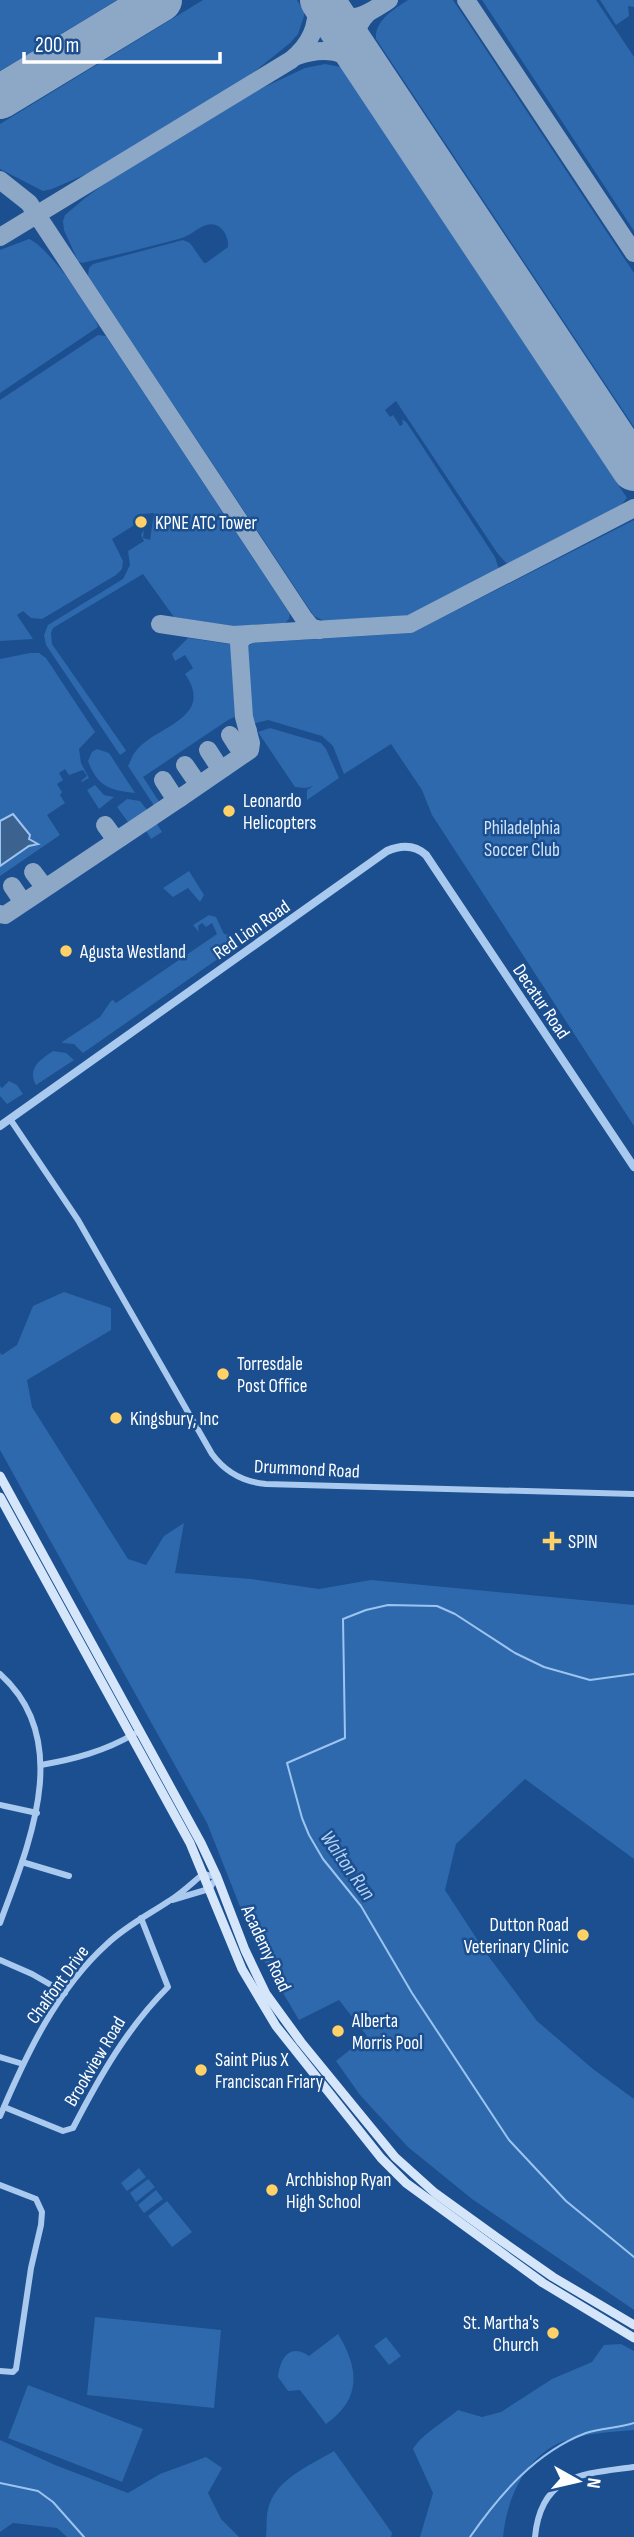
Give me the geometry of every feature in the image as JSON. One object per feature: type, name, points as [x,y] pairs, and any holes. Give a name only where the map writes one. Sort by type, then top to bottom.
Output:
[{"type":"main road","name":"Academy Road","points":[[2,1483],[135,1733],[190,1843],[242,1969],[276,2026],[381,2158],[406,2183],[543,2283],[634,2339]]},
{"type":"main road","name":"Academy Road","points":[[0,1497],[217,1877],[244,1950],[266,1994],[301,2042],[395,2157],[435,2193],[553,2277],[634,2325]]},
{"type":"main road","points":[[609,2323],[615,2313]]},
{"type":"street","name":"Red Lion Road","points":[[0,1126],[387,851],[406,847],[423,852]]},
{"type":"street","name":"Decatur Road","points":[[423,852],[634,1167]]},
{"type":"street","name":"Drummond Road","points":[[10,1119],[78,1220],[212,1454],[225,1469],[237,1477],[250,1483],[266,1485],[634,1494]]},
{"type":"street","points":[[0,1674],[17,1692],[28,1710],[41,1765],[37,1813],[0,1923]]},
{"type":"street","points":[[41,1765],[94,1754],[115,1746],[135,1733]]},
{"type":"street","points":[[0,1805],[37,1813]]},
{"type":"street","points":[[22,1862],[69,1876]]},
{"type":"street","points":[[203,1874],[217,1877],[209,1889]]},
{"type":"street","name":"Chalfont Drive","points":[[0,2116],[23,2064],[65,1993],[106,1944],[172,1899],[203,1874]]},
{"type":"street","name":"Chalfont Drive","points":[[172,1899],[209,1889]]},
{"type":"street","name":"Brookview Road","points":[[4,2107],[63,2131],[73,2128],[115,2052],[141,2014],[167,1988],[141,1918]]},
{"type":"street","points":[[0,1960],[65,1993]]},
{"type":"street","points":[[0,2057],[23,2064]]},
{"type":"street","points":[[0,2185],[36,2199],[42,2212],[26,2295],[18,2365],[14,2371],[0,2371]]},
{"type":"street","points":[[535,2537],[541,2507],[549,2495],[568,2480],[580,2475],[634,2467]]},
{"type":"green space","points":[[0,0],[117,0],[0,71]]},
{"type":"green space","points":[[203,0],[297,0],[304,16],[298,34],[290,43],[249,76],[91,172],[43,191],[0,169],[0,124]]},
{"type":"green space","points":[[408,0],[453,0],[634,273],[634,427],[376,39],[382,21]]},
{"type":"green space","points":[[482,0],[596,0],[634,57],[634,231]]},
{"type":"green space","points":[[600,0],[634,0],[634,7],[628,6],[629,16],[616,25]]},
{"type":"green space","points":[[325,64],[341,67],[627,498],[621,505],[507,564],[396,401],[385,410],[390,417],[393,415],[400,426],[403,424],[402,419],[407,423],[495,557],[499,569],[409,615],[324,621],[314,616],[88,276],[89,268],[93,264],[183,240],[190,243],[206,263],[228,247],[227,237],[221,229],[211,224],[182,238],[82,263],[78,261],[64,230],[65,215],[108,181],[256,91],[305,68]]},
{"type":"green space","points":[[29,239],[46,253],[68,279],[88,307],[98,327],[0,393],[0,250]]},
{"type":"green space","points":[[98,335],[106,336],[290,614],[285,623],[234,626],[174,617],[143,574],[53,628],[52,644],[125,749],[120,755],[46,645],[44,635],[48,625],[123,579],[130,565],[128,551],[144,541],[141,535],[144,530],[143,538],[150,540],[154,513],[143,514],[136,524],[112,539],[123,561],[122,569],[116,575],[42,619],[31,618],[23,611],[17,615],[33,639],[0,641],[0,400]]},
{"type":"green space","name":"Philadelphia Soccer Club","points":[[634,520],[634,1126],[432,815],[422,790],[391,744],[344,774],[333,746],[322,736],[268,720],[252,724],[244,653],[253,643],[412,633]]},
{"type":"green space","points":[[188,638],[236,645],[239,715],[143,777],[160,803],[155,807],[128,766],[133,754],[145,742],[179,720],[188,712],[193,702],[193,689],[185,674],[193,668],[185,655],[175,661],[172,654]]},
{"type":"green space","points":[[39,653],[46,658],[95,732],[79,749],[81,763],[89,778],[81,781],[87,776],[83,770],[69,775],[65,769],[59,773],[63,780],[57,784],[65,803],[47,815],[60,835],[0,876],[0,659]]},
{"type":"green space","points":[[270,728],[321,743],[339,778],[307,800],[307,790],[313,786],[295,787],[258,732]]},
{"type":"green space","points":[[97,749],[109,753],[135,793],[111,788],[100,782],[88,761],[92,752]]},
{"type":"green space","points":[[95,785],[104,795],[114,797],[99,809],[87,790]]},
{"type":"green space","points":[[127,799],[140,801],[148,811],[134,823],[128,822],[117,807]]},
{"type":"green space","points":[[152,822],[157,824],[162,832],[151,839],[145,829],[146,825]]},
{"type":"green space","points":[[189,871],[204,895],[200,902],[188,888],[173,897],[163,888]]},
{"type":"green space","points":[[209,915],[216,917],[224,934],[229,935],[234,942],[232,949],[83,1053],[74,1044],[62,1042],[100,1017],[111,1001],[116,1003],[217,934],[212,923],[206,927],[202,923],[198,926],[199,932],[193,925]]},
{"type":"green space","points":[[53,1051],[66,1053],[74,1060],[36,1085],[33,1074],[36,1065]]},
{"type":"green space","points":[[9,1081],[17,1085],[23,1094],[7,1104],[0,1096],[0,1086],[2,1088]]},
{"type":"green space","points":[[64,1292],[111,1308],[111,1330],[27,1380],[32,1407],[128,1559],[146,1565],[164,1536],[184,1523],[175,1573],[251,1579],[319,1589],[371,1580],[634,1605],[634,1859],[525,1779],[456,1844],[445,1890],[486,1953],[537,2021],[593,2069],[634,2099],[634,2310],[472,2199],[408,2147],[360,2095],[336,2061],[367,2036],[339,2000],[299,2020],[256,1947],[207,1823],[0,1450],[0,1353],[2,1355],[17,1345],[33,1306]]},
{"type":"green space","points":[[139,2168],[146,2177],[127,2191],[121,2183]]},
{"type":"green space","points":[[148,2179],[155,2187],[136,2202],[130,2193]]},
{"type":"green space","points":[[156,2190],[163,2199],[144,2213],[138,2205]]},
{"type":"green space","points":[[167,2201],[192,2232],[172,2247],[148,2216]]},
{"type":"green space","points":[[95,2317],[221,2330],[214,2408],[87,2395]]},
{"type":"green space","points":[[338,2334],[350,2359],[353,2382],[346,2404],[326,2424],[300,2390],[288,2391],[278,2377],[287,2354],[296,2351],[309,2356]]},
{"type":"green space","points":[[386,2337],[401,2356],[389,2365],[374,2346]]},
{"type":"green space","points":[[621,2344],[634,2351],[634,2430],[572,2438],[550,2448],[520,2480],[509,2508],[503,2537],[420,2537],[433,2493],[413,2449],[422,2438],[458,2410],[482,2417],[501,2412],[552,2379],[592,2362],[604,2345]]},
{"type":"green space","points":[[28,2385],[143,2429],[122,2482],[8,2438]]},
{"type":"green space","points":[[0,2440],[128,2493],[160,2474],[206,2457],[222,2468],[208,2493],[221,2519],[239,2537],[67,2537],[57,2528],[13,2523],[0,2532]]},
{"type":"green space","points":[[334,2451],[392,2533],[391,2537],[266,2537],[268,2509],[278,2489],[295,2474]]},
{"type":"shaded area","points":[[13,814],[30,835],[29,839],[38,844],[29,846],[0,866],[0,821]]},
{"type":"waterway","name":"Walton Run","points":[[634,1674],[590,1680],[544,1667],[515,1653],[455,1614],[437,1606],[388,1605],[366,1610],[343,1619],[345,1738],[287,1763],[302,1818],[323,1859],[361,1906],[412,1993],[509,2140],[566,2201],[634,2257]]},
{"type":"waterway","name":"Walton Run","points":[[470,2537],[520,2476],[551,2451],[586,2433],[634,2423]]},
{"type":"waterway","points":[[0,2483],[38,2491],[53,2502],[84,2537]]},
{"type":"taxiway","points":[[0,237],[291,60],[304,48],[312,34],[317,0]]},
{"type":"taxiway","points":[[323,0],[332,9],[348,17],[363,15],[389,0]]},
{"type":"taxiway","points":[[466,0],[634,253]]},
{"type":"taxiway","points":[[365,64],[356,37],[359,25],[368,13]]},
{"type":"taxiway","points":[[297,56],[317,51],[334,52],[343,54],[368,69]]},
{"type":"taxiway","points":[[0,180],[29,203],[303,617],[311,627],[319,630]]},
{"type":"taxiway","points":[[160,624],[233,635],[410,624],[634,508]]},
{"type":"taxiway","points":[[163,780],[174,797],[180,798],[250,750],[251,743],[244,717],[239,643],[251,634]]},
{"type":"taxiway","points":[[230,735],[237,746],[241,747],[245,745],[248,731]]},
{"type":"taxiway","points":[[208,750],[219,767],[225,767]]},
{"type":"taxiway","points":[[185,765],[196,781],[203,782]]},
{"type":"taxiway","points":[[0,914],[5,915],[180,798]]},
{"type":"taxiway","points":[[105,825],[113,836],[120,838]]},
{"type":"taxiway","points":[[33,872],[42,884],[49,885]]},
{"type":"taxiway","points":[[12,886],[20,898],[27,900]]},
{"type":"runway","points":[[0,97],[160,0]]},
{"type":"runway","points":[[322,0],[634,469]]},
{"type":"place","name":"KPNE ATC Tower","points":[[141,522]]},
{"type":"place","name":"Leonardo Helicopters","points":[[229,811]]},
{"type":"place","name":"Agusta Westland","points":[[66,951]]},
{"type":"place","name":"Torresdale Post Office","points":[[223,1374]]},
{"type":"place","name":"Kingsbury, Inc","points":[[116,1418]]},
{"type":"place","name":"SPIN","points":[[552,1541]]},
{"type":"place","name":"Dutton Road Veterinary Clinic","points":[[583,1935]]},
{"type":"place","name":"Alberta Morris Pool","points":[[338,2031]]},
{"type":"place","name":"Saint Pius X Franciscan Friary","points":[[201,2070]]},
{"type":"place","name":"Archbishop Ryan High School","points":[[272,2190]]},
{"type":"place","name":"St. Martha's Church","points":[[553,2333]]}]
